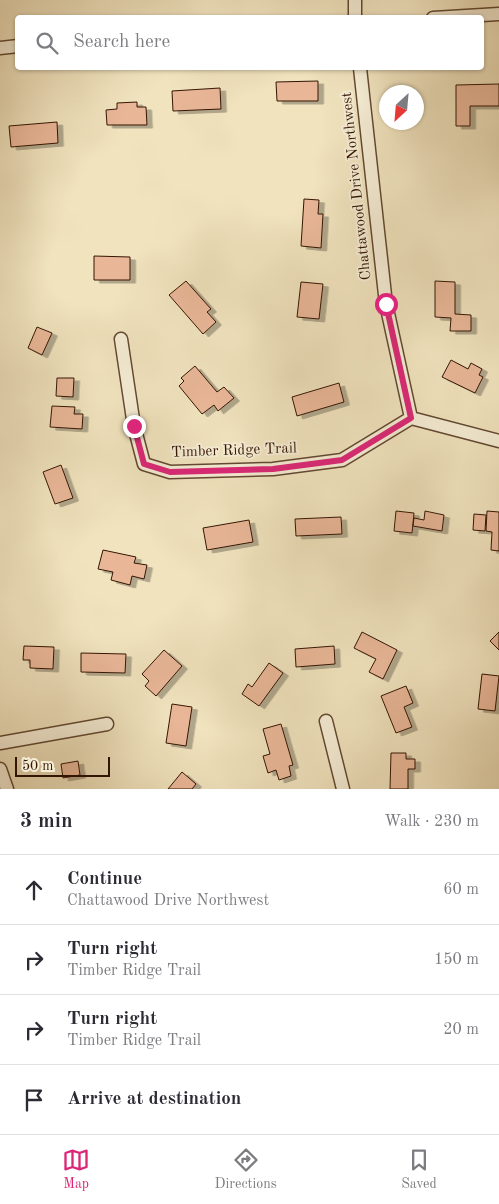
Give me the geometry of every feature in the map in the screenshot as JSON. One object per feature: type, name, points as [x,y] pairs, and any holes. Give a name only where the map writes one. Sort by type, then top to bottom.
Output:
[{"type":"street","points":[[355,0],[355,15]]},
{"type":"street","points":[[482,15],[499,14]]},
{"type":"street","points":[[0,48],[15,46]]},
{"type":"street","name":"Chattawood Drive Northwest","points":[[360,70],[386,304],[411,418]]},
{"type":"street","name":"Timber Ridge Trail","points":[[121,338],[134,426],[144,464],[170,472],[273,469],[342,460],[411,418]]},
{"type":"street","points":[[411,418],[499,441]]},
{"type":"street","points":[[326,721],[343,789]]},
{"type":"street","points":[[0,743],[107,724]]},
{"type":"street","points":[[0,769],[7,789]]},
{"type":"building","points":[[318,81],[318,101],[277,101],[276,82]]},
{"type":"building","points":[[499,84],[499,106],[470,106],[470,126],[456,126],[456,85]]},
{"type":"building","points":[[220,88],[221,109],[173,111],[172,91]]},
{"type":"building","points":[[137,102],[137,107],[146,107],[147,125],[107,125],[106,110],[117,109],[117,103]]},
{"type":"building","points":[[57,122],[58,143],[11,147],[9,126]]},
{"type":"building","points":[[304,199],[319,200],[318,214],[323,214],[321,248],[301,246]]},
{"type":"building","points":[[94,256],[130,257],[130,280],[94,280]]},
{"type":"building","points":[[186,281],[211,309],[207,312],[216,322],[203,334],[169,295]]},
{"type":"building","points":[[435,281],[455,282],[455,314],[471,315],[471,331],[450,331],[451,318],[435,317]]},
{"type":"building","points":[[301,282],[323,284],[319,319],[297,317]]},
{"type":"building","points":[[37,327],[52,333],[42,355],[28,348]]},
{"type":"building","points":[[451,360],[468,369],[471,363],[482,369],[479,375],[483,377],[475,393],[442,377]]},
{"type":"building","points":[[195,366],[217,392],[224,387],[234,398],[218,411],[214,405],[202,414],[179,386],[184,381],[181,378]]},
{"type":"building","points":[[57,378],[74,378],[73,397],[56,396]]},
{"type":"building","points":[[339,383],[344,402],[297,416],[292,397]]},
{"type":"building","points":[[52,406],[75,407],[74,414],[83,414],[82,429],[50,427]]},
{"type":"building","points":[[61,465],[73,498],[55,504],[43,472]]},
{"type":"building","points":[[396,511],[414,513],[412,533],[394,531]]},
{"type":"building","points":[[425,511],[444,515],[442,531],[413,526],[414,518],[424,520]]},
{"type":"building","points":[[487,511],[499,512],[499,551],[491,550],[492,532],[486,531]]},
{"type":"building","points":[[474,514],[486,515],[485,531],[473,530]]},
{"type":"building","points":[[341,517],[342,534],[296,536],[295,519]]},
{"type":"building","points":[[249,520],[253,542],[207,550],[203,528]]},
{"type":"building","points":[[103,550],[136,557],[134,563],[147,565],[144,579],[132,576],[130,585],[111,580],[113,572],[98,569]]},
{"type":"building","points":[[362,632],[397,650],[383,679],[369,672],[376,659],[354,648]]},
{"type":"building","points":[[499,632],[499,650],[490,641]]},
{"type":"building","points":[[24,646],[54,647],[53,669],[30,668],[30,660],[23,660]]},
{"type":"building","points":[[334,646],[335,664],[296,667],[295,649]]},
{"type":"building","points":[[164,650],[182,666],[156,696],[145,686],[149,681],[142,674]]},
{"type":"building","points":[[81,653],[126,654],[125,673],[81,672]]},
{"type":"building","points":[[269,663],[283,673],[259,706],[242,694],[248,684],[252,687]]},
{"type":"building","points":[[482,674],[499,676],[495,711],[478,709]]},
{"type":"building","points":[[406,686],[413,703],[404,707],[412,727],[396,733],[381,696]]},
{"type":"building","points":[[172,704],[192,707],[186,746],[166,743]]},
{"type":"building","points":[[281,724],[293,765],[289,766],[291,776],[279,780],[276,770],[268,773],[263,756],[270,754],[263,729]]},
{"type":"building","points":[[391,753],[406,753],[406,759],[415,759],[415,769],[408,769],[408,789],[390,789]]},
{"type":"building","points":[[78,761],[80,775],[63,778],[61,764]]},
{"type":"building","points":[[182,772],[196,784],[192,789],[168,789]]},
{"type":"route","points":[[134,426],[144,464],[170,472],[273,469],[342,460],[411,418],[386,304]]}]
